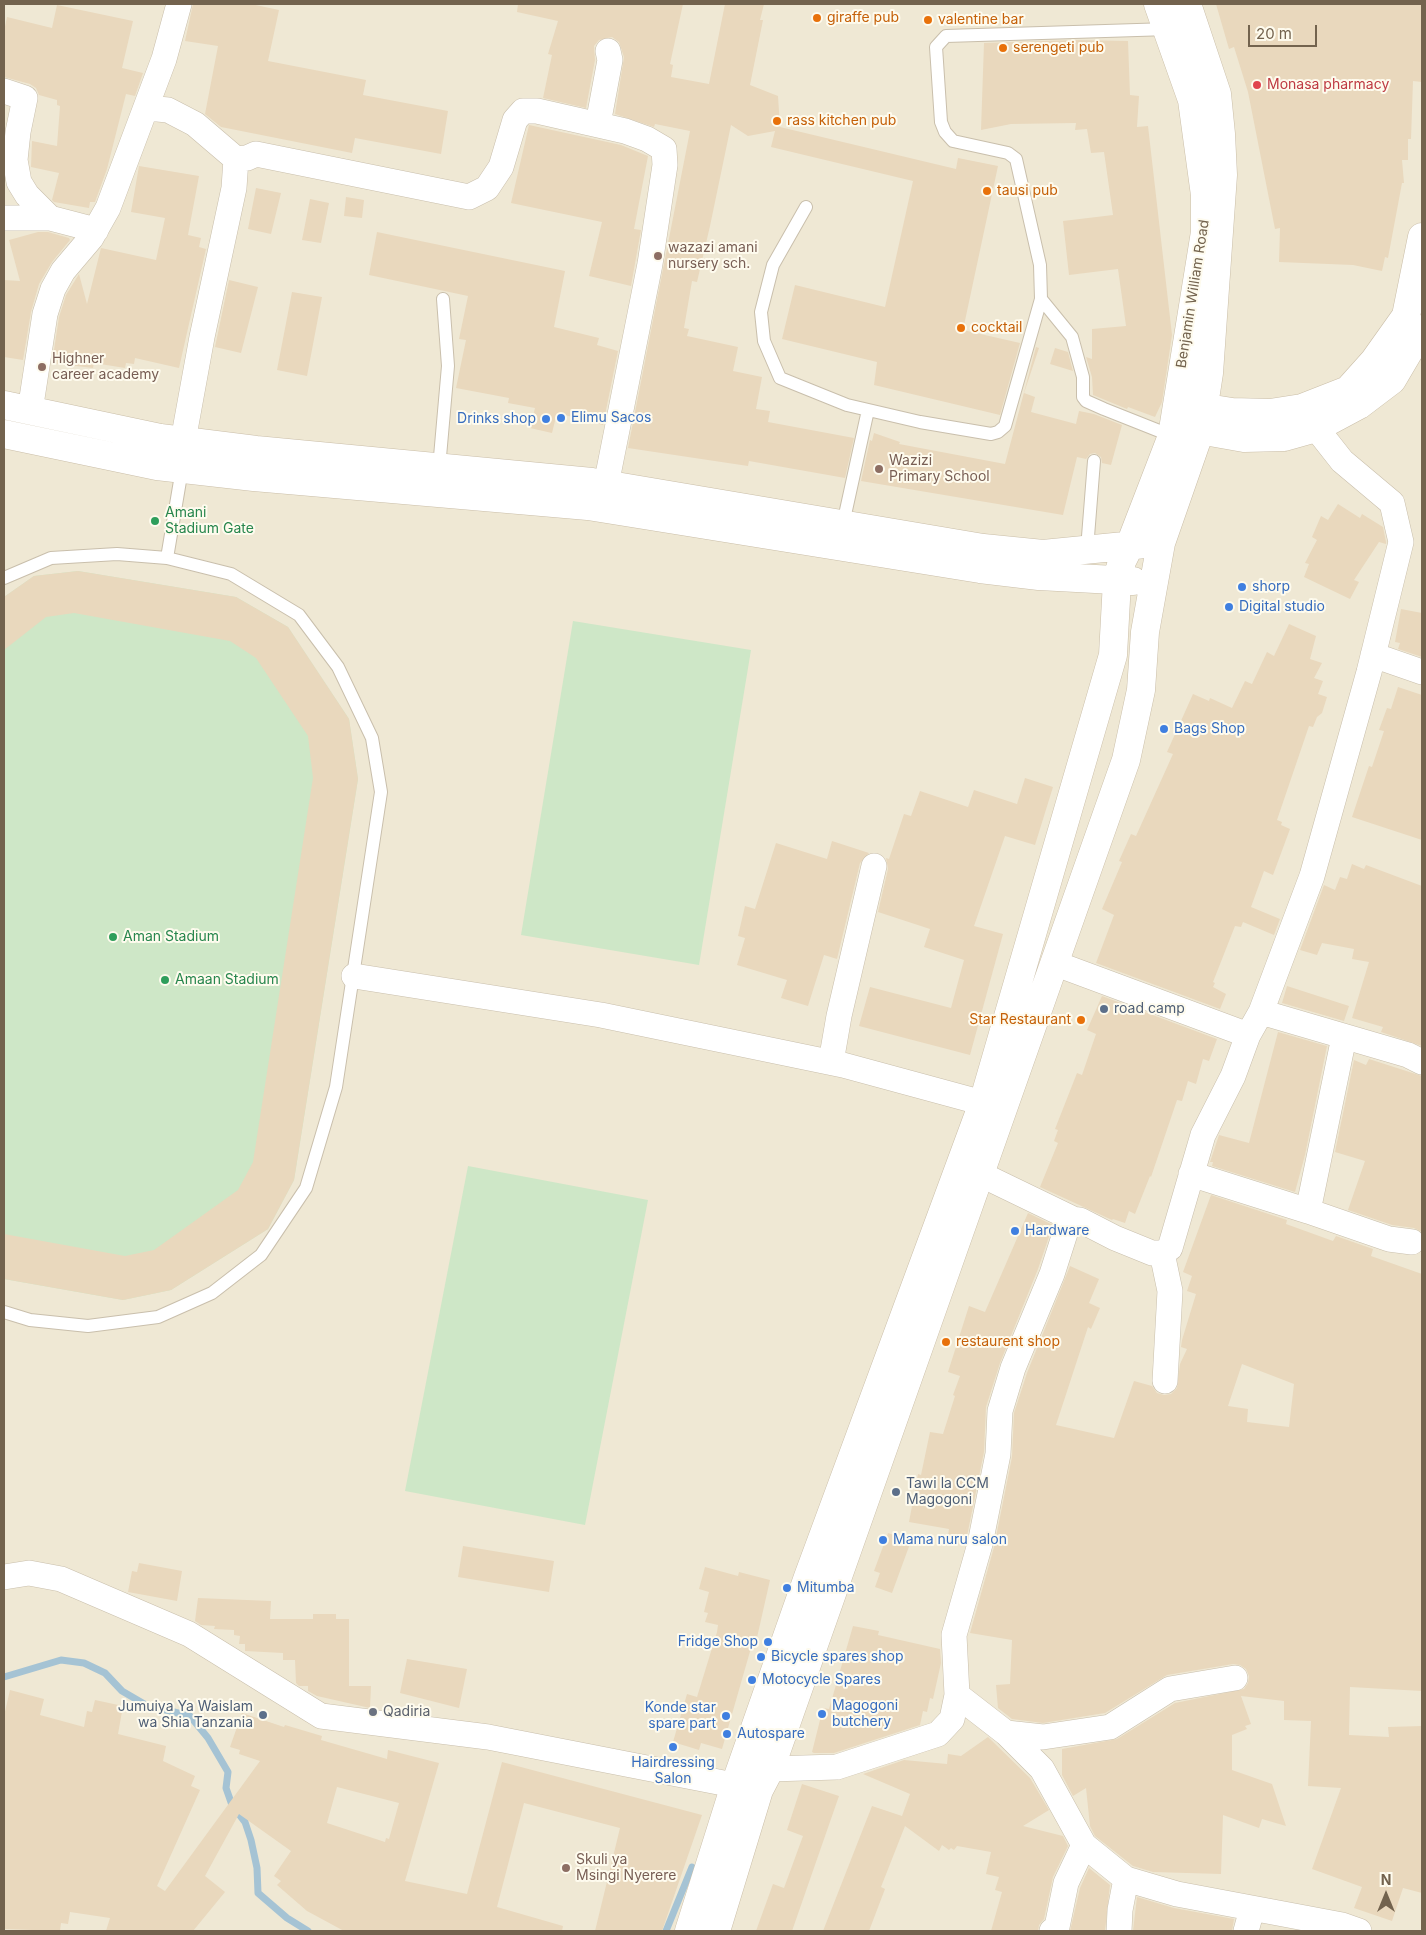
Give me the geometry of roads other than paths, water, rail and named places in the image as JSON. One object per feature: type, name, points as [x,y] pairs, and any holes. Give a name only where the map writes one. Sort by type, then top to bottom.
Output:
[{"type":"main road","name":"Benjamin William Road","points":[[755,1781],[808,1577],[983,1103],[1113,655],[1116,580],[1174,422],[1205,232],[1205,195],[1192,100],[1158,4]]},
{"type":"main road","name":"Benjamin William Road","points":[[755,1781],[980,1174],[1126,760],[1141,690],[1145,632],[1152,581],[1160,544],[1203,419],[1223,175],[1217,94],[1191,16]]},
{"type":"main road","points":[[1312,417],[1348,390],[1374,361],[1406,316],[1422,237]]},
{"type":"main road","points":[[1174,422],[1203,419],[1232,412],[1312,417],[1359,406],[1392,380],[1422,329]]},
{"type":"main road","points":[[4,405],[184,441],[606,485],[983,548],[1043,554],[1130,545],[1160,544]]},
{"type":"main road","points":[[4,434],[157,466],[254,477],[588,506],[980,569],[1039,576],[1152,581]]},
{"type":"main road","points":[[689,1931],[755,1781]]},
{"type":"main road","points":[[716,1931],[755,1781]]},
{"type":"street","points":[[30,411],[45,314],[53,289],[63,271],[96,230],[108,208],[147,108],[164,59],[179,4]]},
{"type":"street","points":[[598,124],[610,60],[608,51]]},
{"type":"street","points":[[4,91],[26,98],[18,132],[15,160],[19,182],[27,195],[50,218]]},
{"type":"street","points":[[147,108],[168,110],[194,124],[236,159],[247,158],[256,154],[470,197],[487,188],[501,168],[515,120],[523,110],[537,111],[598,124],[646,139],[664,149],[666,154],[650,264],[606,485]]},
{"type":"street","points":[[182,469],[184,441],[202,338],[234,188],[236,159]]},
{"type":"street","points":[[4,218],[50,218],[96,230]]},
{"type":"street","points":[[980,1174],[1140,1249],[1162,1253],[1170,1248],[1203,1134],[1233,1076],[1248,1035],[1262,1012],[1312,876],[1373,655],[1401,542],[1392,503],[1342,461],[1312,417]]},
{"type":"street","points":[[1373,655],[1422,672]]},
{"type":"street","points":[[831,1062],[838,1016],[874,866]]},
{"type":"street","points":[[1054,963],[1248,1035]]},
{"type":"street","points":[[354,976],[601,1015],[831,1062],[983,1103]]},
{"type":"street","points":[[1262,1012],[1422,1062]]},
{"type":"street","points":[[1308,1211],[1344,1037]]},
{"type":"street","points":[[1192,1174],[1389,1239],[1412,1242]]},
{"type":"street","points":[[4,1577],[29,1573],[62,1578],[180,1630],[322,1716],[488,1737],[755,1781],[837,1766],[938,1734],[952,1719],[958,1696],[954,1635],[980,1544],[998,1454],[1000,1411],[1012,1368],[1052,1274],[1068,1224],[1073,1219]]},
{"type":"street","points":[[1162,1253],[1170,1291],[1165,1381]]},
{"type":"street","points":[[1006,1733],[1043,1737],[1110,1727],[1170,1689],[1235,1678]]},
{"type":"street","points":[[958,1696],[1006,1733],[1042,1769],[1084,1845],[1126,1879],[1177,1894],[1249,1920],[1342,1925],[1358,1931]]},
{"type":"street","points":[[1052,1931],[1056,1927],[1066,1883],[1084,1845]]},
{"type":"street","points":[[1119,1931],[1120,1910],[1126,1879]]},
{"type":"lane","points":[[806,207],[773,265],[760,312],[764,341],[780,378],[846,406],[992,434],[998,432],[1005,426],[1041,299],[1040,265],[1016,159],[1008,152],[953,141],[945,132],[941,122],[936,47],[946,36],[1168,30],[1191,16]]},
{"type":"lane","points":[[439,468],[448,366],[443,299]]},
{"type":"lane","points":[[1041,299],[1072,337],[1082,377],[1082,397],[1102,413],[1174,422]]},
{"type":"lane","points":[[843,524],[868,410]]},
{"type":"lane","points":[[1087,549],[1094,461]]},
{"type":"lane","points":[[167,558],[182,469]]},
{"type":"lane","points":[[4,578],[51,558],[117,554],[167,558],[231,574],[299,615],[338,667],[372,738],[381,792],[336,1087],[306,1188],[261,1255],[212,1293],[158,1317],[88,1326],[30,1320],[4,1312]]},
{"type":"waterway","points":[[4,1677],[61,1660],[84,1663],[105,1673],[122,1691],[146,1705],[190,1716],[208,1738],[228,1772],[226,1788],[232,1805],[245,1822],[251,1840],[257,1868],[258,1893],[287,1918],[308,1931]]},
{"type":"waterway","points":[[666,1931],[692,1867]]},
{"type":"place","name":"giraffe pub","points":[[817,18]]},
{"type":"place","name":"valentine bar","points":[[928,20]]},
{"type":"place","name":"serengeti pub","points":[[1003,48]]},
{"type":"place","name":"Monasa pharmacy","points":[[1257,85]]},
{"type":"place","name":"rass kitchen pub","points":[[777,121]]},
{"type":"place","name":"tausi pub","points":[[987,191]]},
{"type":"place","name":"wazazi amani nursery sch.","points":[[658,256]]},
{"type":"place","name":"cocktail","points":[[961,328]]},
{"type":"place","name":"Highner career academy","points":[[42,367]]},
{"type":"place","name":"Elimu Sacos","points":[[561,418]]},
{"type":"place","name":"Drinks shop","points":[[546,419]]},
{"type":"place","name":"Wazizi Primary School","points":[[879,469]]},
{"type":"place","name":"Amani Stadium Gate","points":[[155,521]]},
{"type":"place","name":"shorp","points":[[1242,587]]},
{"type":"place","name":"Digital studio","points":[[1229,607]]},
{"type":"place","name":"Bags Shop","points":[[1164,729]]},
{"type":"place","name":"Aman Stadium","points":[[113,937]]},
{"type":"place","name":"Amaan Stadium","points":[[165,980]]},
{"type":"place","name":"road camp","points":[[1104,1009]]},
{"type":"place","name":"Star Restaurant","points":[[1081,1020]]},
{"type":"place","name":"Hardware","points":[[1015,1231]]},
{"type":"place","name":"restaurent shop","points":[[946,1342]]},
{"type":"place","name":"Tawi la CCM Magogoni","points":[[896,1492]]},
{"type":"place","name":"Mama nuru salon","points":[[883,1540]]},
{"type":"place","name":"Mitumba","points":[[787,1588]]},
{"type":"place","name":"Fridge Shop","points":[[768,1642]]},
{"type":"place","name":"Bicycle spares shop","points":[[761,1657]]},
{"type":"place","name":"Motocycle Spares","points":[[752,1680]]},
{"type":"place","name":"Qadiria","points":[[373,1712]]},
{"type":"place","name":"Magogoni butchery","points":[[822,1714]]},
{"type":"place","name":"Jumuiya Ya Waislam wa Shia Tanzania","points":[[263,1715]]},
{"type":"place","name":"Konde star spare part","points":[[726,1716]]},
{"type":"place","name":"Autospare","points":[[727,1734]]},
{"type":"place","name":"Hairdressing Salon","points":[[673,1747]]},
{"type":"place","name":"Skuli ya Msingi Nyerere","points":[[566,1868]]}]
